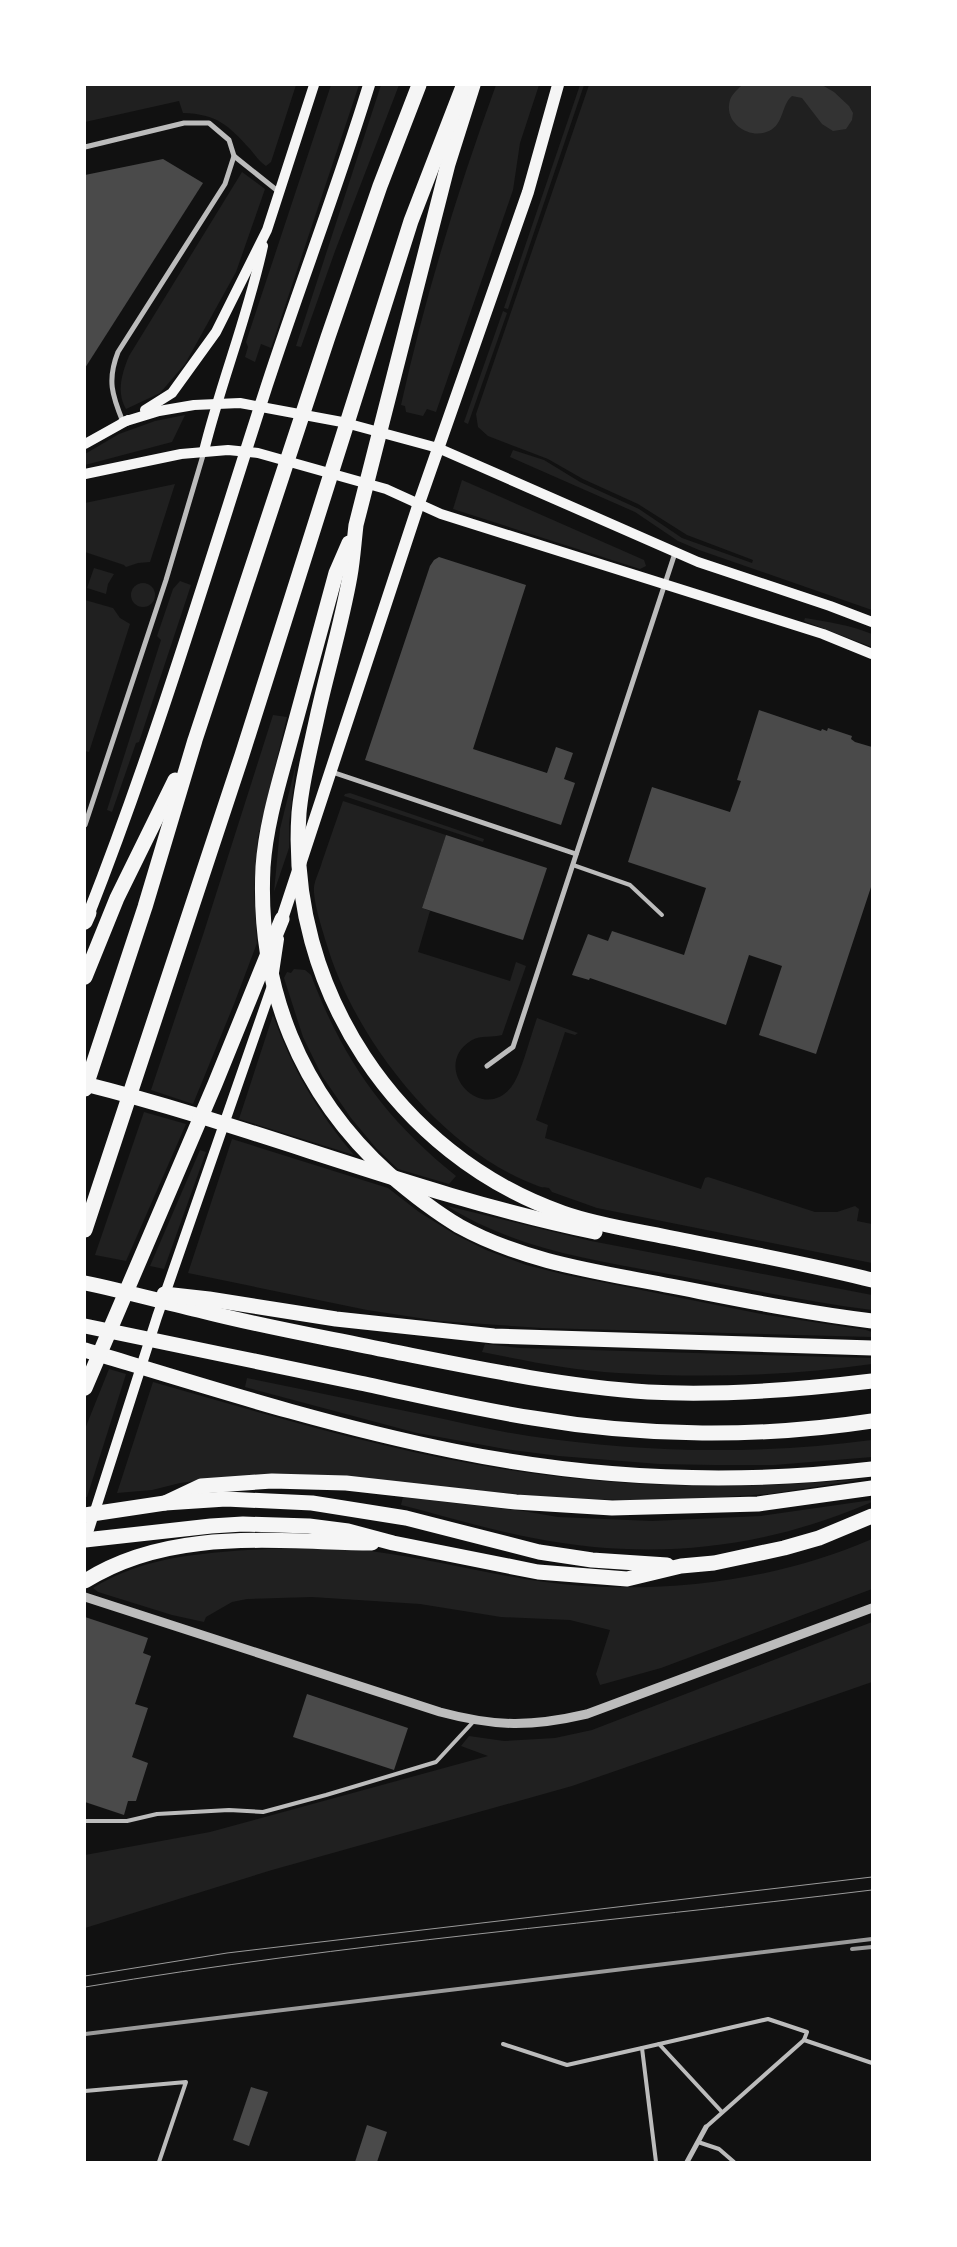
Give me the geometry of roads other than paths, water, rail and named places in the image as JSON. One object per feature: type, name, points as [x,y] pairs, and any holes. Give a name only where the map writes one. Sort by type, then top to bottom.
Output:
[{"type":"highway","points":[[85,1089],[144,907],[194,740],[328,337],[380,186],[419,85]]},
{"type":"highway","points":[[85,1230],[242,755],[411,221],[463,85]]},
{"type":"highway","points":[[473,85],[448,164],[397,358],[356,525],[350,577],[305,772],[299,818],[302,897],[314,949],[324,980],[355,1044],[379,1079],[407,1113],[441,1144],[477,1171],[511,1190],[539,1212],[816,1277],[872,1284]]},
{"type":"highway","points":[[356,525],[336,574],[302,696],[272,808],[263,868],[264,932],[277,998],[297,1051],[316,1090],[354,1140],[408,1191],[459,1226],[499,1244],[548,1261],[609,1274],[784,1307],[872,1321]]},
{"type":"highway","points":[[85,977],[117,898],[194,740]]},
{"type":"highway","points":[[85,1388],[215,1084],[282,919]]},
{"type":"highway","points":[[85,1084],[447,1195],[580,1218],[818,1266],[872,1280]]},
{"type":"highway","points":[[85,1283],[206,1305],[521,1377],[616,1389],[725,1393],[802,1390],[872,1382]]},
{"type":"highway","points":[[206,1305],[441,1332],[541,1339],[872,1348]]},
{"type":"highway","points":[[85,1326],[461,1405],[568,1423],[686,1432],[766,1431],[838,1426],[872,1421]]},
{"type":"highway","points":[[85,1350],[180,1379],[369,1432],[455,1451],[536,1465],[637,1475],[746,1477],[872,1469]]},
{"type":"highway","points":[[165,1503],[201,1486],[272,1481],[346,1483],[556,1506],[647,1508],[740,1505],[801,1499],[872,1488]]},
{"type":"highway","points":[[85,1514],[165,1503],[226,1499],[329,1505],[406,1518],[539,1552],[592,1560],[681,1566]]},
{"type":"highway","points":[[85,1541],[211,1526],[272,1525],[348,1531],[394,1543],[531,1570],[595,1578],[627,1579],[681,1566],[714,1563],[784,1548],[819,1538],[872,1516]]},
{"type":"highway","points":[[85,1581],[120,1562],[146,1553],[176,1547],[235,1541],[278,1540],[394,1543]]},
{"type":"main road","points":[[204,451],[216,403],[253,291],[266,230],[314,85]]},
{"type":"main road","points":[[86,918],[118,840],[157,727],[280,347],[369,85]]},
{"type":"main road","points":[[85,1541],[157,1316],[272,986],[282,919],[419,503],[528,192],[558,85]]},
{"type":"main road","points":[[85,444],[157,404],[172,393],[216,332],[266,230]]},
{"type":"main road","points":[[123,422],[159,411],[216,403],[240,403],[342,422],[438,448],[675,553],[872,622]]},
{"type":"main road","points":[[85,474],[165,456],[204,451],[258,453],[386,489],[440,514],[823,634],[872,654]]},
{"type":"street","points":[[85,147],[184,123],[209,123],[229,140],[234,156],[279,192]]},
{"type":"street","points":[[123,422],[116,404],[111,379],[118,352],[225,184],[234,156]]},
{"type":"street","points":[[85,825],[154,616],[204,451]]},
{"type":"street","points":[[487,1066],[513,1046],[675,553]]},
{"type":"street","points":[[331,772],[576,854]]},
{"type":"street","points":[[85,1597],[474,1721],[514,1724],[552,1722],[587,1714],[872,1608]]},
{"type":"street","points":[[687,2162],[706,2127]]},
{"type":"lane","points":[[573,865],[630,885],[662,915]]},
{"type":"lane","points":[[85,1821],[127,1821],[157,1814],[229,1810],[263,1812],[436,1762],[474,1721]]},
{"type":"lane","points":[[503,2044],[567,2065],[768,2019],[806,2032],[804,2040],[706,2127]]},
{"type":"lane","points":[[804,2040],[872,2063]]},
{"type":"lane","points":[[659,2044],[722,2112]]},
{"type":"lane","points":[[642,2048],[656,2162]]},
{"type":"lane","points":[[85,2091],[186,2082],[159,2162]]},
{"type":"lane","points":[[698,2142],[719,2149],[734,2162]]},
{"type":"tram line","points":[[85,1976],[227,1953],[872,1877]]},
{"type":"tram line","points":[[85,1987],[380,1945],[872,1890]]},
{"type":"railway","points":[[85,2034],[872,1939]]},
{"type":"railway","points":[[852,1949],[872,1947]]}]
